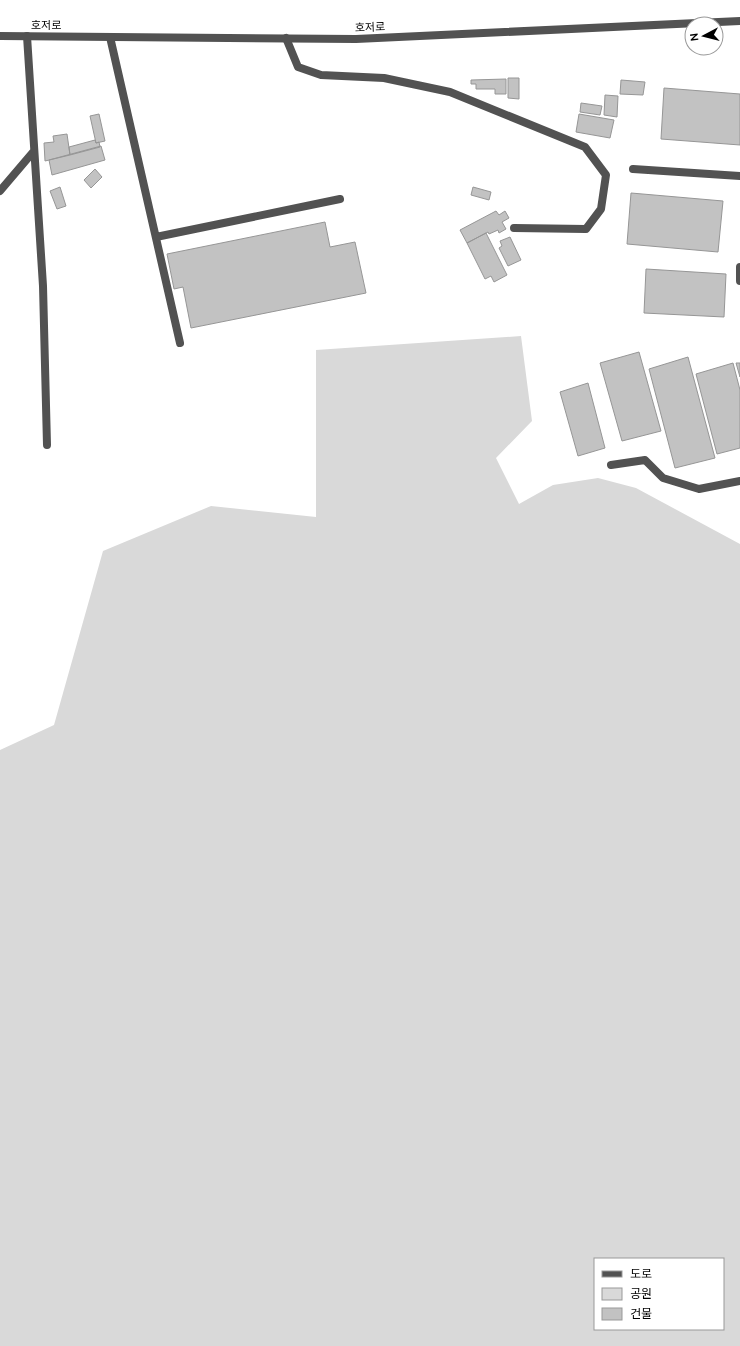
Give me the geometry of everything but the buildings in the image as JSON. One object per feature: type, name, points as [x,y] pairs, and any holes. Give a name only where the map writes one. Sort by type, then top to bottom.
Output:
[{"type":"street","name":"호저로","points":[[0,36],[356,39],[740,21]]},
{"type":"street","points":[[27,36],[43,286],[47,445]]},
{"type":"street","points":[[110,37],[180,343]]},
{"type":"street","points":[[286,38],[298,66],[321,75],[384,78],[450,92],[584,147],[606,175],[601,209],[586,230],[514,228]]},
{"type":"street","points":[[0,191],[34,151]]},
{"type":"street","points":[[633,169],[740,176]]},
{"type":"street","points":[[156,237],[340,199]]},
{"type":"street","points":[[740,267],[740,282]]},
{"type":"street","points":[[611,465],[646,460],[663,478],[700,489],[740,481]]},
{"type":"green space","points":[[521,336],[532,421],[496,458],[519,504],[553,485],[598,478],[636,488],[740,544],[740,1346],[0,1346],[0,750],[54,725],[103,551],[211,506],[316,517],[316,350]]}]
